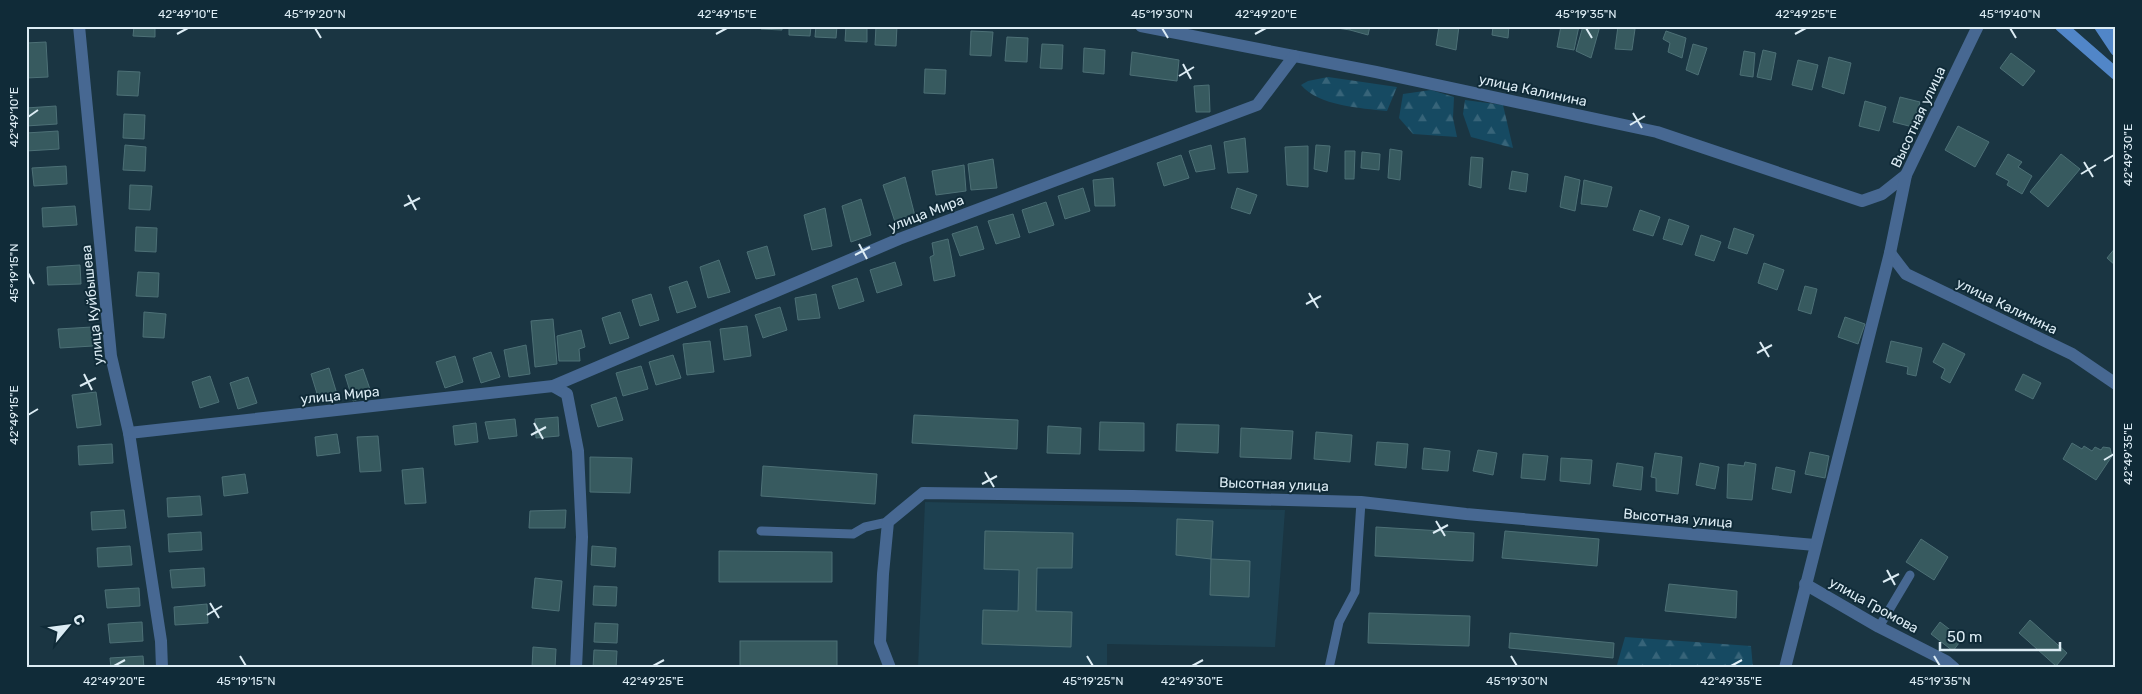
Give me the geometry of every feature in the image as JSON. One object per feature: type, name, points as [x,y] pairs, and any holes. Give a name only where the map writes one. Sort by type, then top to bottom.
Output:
[{"type":"street","name":"улица Куйбышева","points":[[79,26],[111,356],[129,433],[161,641],[162,668]]},
{"type":"street","name":"улица Калинина","points":[[1140,26],[1294,56],[1657,132],[1862,201],[1882,194],[1906,175]]},
{"type":"street","name":"Высотная улица","points":[[1785,668],[1890,252],[1906,175],[1978,26]]},
{"type":"street","points":[[2061,26],[2116,74]]},
{"type":"street","points":[[2100,26],[2116,50]]},
{"type":"street","points":[[2112,26],[2116,32]]},
{"type":"street","name":"улица Мира","points":[[129,433],[553,386],[899,239],[1257,106],[1294,56]]},
{"type":"street","name":"улица Калинина","points":[[1890,252],[1906,274],[2072,354],[2116,384]]},
{"type":"street","points":[[553,386],[567,394],[578,451],[582,538],[576,668]]},
{"type":"street","name":"Высотная улица","points":[[888,522],[923,493],[1133,496],[1361,502],[1466,514],[1815,545]]},
{"type":"street","points":[[888,522],[880,642],[890,668]]},
{"type":"street","name":"улица Громова","points":[[1805,584],[1879,627],[1950,664]]},
{"type":"street","points":[[1932,668],[1950,664]]},
{"type":"lane","points":[[1328,668],[1339,622],[1355,592],[1361,502]]},
{"type":"lane","points":[[761,531],[853,534],[865,527],[888,522]]},
{"type":"lane","points":[[1879,627],[1910,575]]},
{"type":"shaded area","points":[[925,502],[1285,510],[1275,647],[1107,644],[1107,668],[918,668]]},
{"type":"green space","points":[[1328,77],[1397,87],[1387,111],[1329,102],[1318,98],[1301,85],[1308,81]]},
{"type":"green space","points":[[1431,90],[1454,97],[1453,118],[1457,137],[1413,134],[1399,118],[1403,94]]},
{"type":"green space","points":[[1465,100],[1503,105],[1513,148],[1471,137],[1463,114]]},
{"type":"green space","points":[[1625,637],[1751,646],[1753,668],[1601,668],[1617,665]]},
{"type":"building","points":[[134,26],[155,26],[155,37],[133,36]]},
{"type":"building","points":[[761,26],[782,26],[782,30],[761,29]]},
{"type":"building","points":[[789,26],[811,26],[810,36],[789,35]]},
{"type":"building","points":[[816,26],[837,26],[836,38],[815,37]]},
{"type":"building","points":[[846,26],[867,26],[867,42],[845,41]]},
{"type":"building","points":[[876,26],[897,26],[896,46],[875,45]]},
{"type":"building","points":[[1338,26],[1351,26],[1350,30],[1337,28]]},
{"type":"building","points":[[1351,26],[1370,26],[1368,35],[1350,30]]},
{"type":"building","points":[[1439,26],[1459,26],[1456,50],[1436,45]]},
{"type":"building","points":[[1493,26],[1509,26],[1508,38],[1492,35]]},
{"type":"building","points":[[1561,26],[1579,26],[1574,50],[1557,47]]},
{"type":"building","points":[[1583,26],[1600,26],[1591,58],[1576,51]]},
{"type":"building","points":[[1618,26],[1635,29],[1632,50],[1615,49]]},
{"type":"building","points":[[971,31],[993,32],[991,56],[970,55]]},
{"type":"building","points":[[1666,31],[1686,38],[1682,58],[1668,52],[1670,43],[1663,39]]},
{"type":"building","points":[[1007,37],[1028,38],[1027,62],[1005,61]]},
{"type":"building","points":[[46,42],[48,77],[26,78],[26,43]]},
{"type":"building","points":[[1042,44],[1063,45],[1062,69],[1040,68]]},
{"type":"building","points":[[1693,44],[1707,48],[1698,75],[1686,70]]},
{"type":"building","points":[[1084,48],[1105,50],[1104,74],[1083,72]]},
{"type":"building","points":[[1763,50],[1776,53],[1771,80],[1757,77]]},
{"type":"building","points":[[1744,51],[1755,53],[1753,77],[1740,75]]},
{"type":"building","points":[[1132,52],[1179,60],[1177,81],[1130,75]]},
{"type":"building","points":[[2011,53],[2035,71],[2023,86],[2000,68]]},
{"type":"building","points":[[1829,57],[1851,63],[1844,94],[1822,87]]},
{"type":"building","points":[[1798,60],[1818,65],[1812,90],[1792,85]]},
{"type":"building","points":[[925,69],[946,70],[945,94],[924,93]]},
{"type":"building","points":[[118,71],[140,72],[138,96],[117,95]]},
{"type":"building","points":[[1209,85],[1210,112],[1196,112],[1194,86]]},
{"type":"building","points":[[1900,97],[1920,102],[1913,127],[1893,122]]},
{"type":"building","points":[[1865,101],[1886,107],[1879,131],[1859,126]]},
{"type":"building","points":[[56,106],[57,124],[26,126],[26,108]]},
{"type":"building","points":[[124,114],[145,115],[144,139],[123,138]]},
{"type":"building","points":[[1958,126],[1989,142],[1975,167],[1945,150]]},
{"type":"building","points":[[58,131],[59,149],[26,151],[26,133]]},
{"type":"building","points":[[1245,138],[1248,172],[1228,173],[1224,142]]},
{"type":"building","points":[[125,145],[146,147],[145,171],[123,170]]},
{"type":"building","points":[[1211,145],[1215,169],[1196,172],[1189,151]]},
{"type":"building","points":[[1316,145],[1330,146],[1327,172],[1314,169]]},
{"type":"building","points":[[1308,146],[1308,187],[1287,185],[1285,147]]},
{"type":"building","points":[[1390,149],[1402,151],[1400,180],[1388,178]]},
{"type":"building","points":[[1345,151],[1355,151],[1354,179],[1345,179]]},
{"type":"building","points":[[1362,152],[1380,154],[1379,170],[1361,168]]},
{"type":"building","points":[[2008,154],[2022,162],[2018,167],[2032,176],[2022,194],[2007,185],[2009,181],[1996,174]]},
{"type":"building","points":[[2061,154],[2080,169],[2048,207],[2030,192]]},
{"type":"building","points":[[1181,155],[1189,178],[1164,186],[1157,163]]},
{"type":"building","points":[[1471,157],[1483,158],[1481,188],[1469,185]]},
{"type":"building","points":[[993,159],[997,188],[971,190],[968,164]]},
{"type":"building","points":[[964,165],[966,191],[936,195],[932,171]]},
{"type":"building","points":[[66,166],[67,184],[34,186],[32,168]]},
{"type":"building","points":[[1512,171],[1528,174],[1526,192],[1509,189]]},
{"type":"building","points":[[1565,176],[1580,180],[1575,211],[1560,207]]},
{"type":"building","points":[[905,177],[915,216],[895,222],[883,185]]},
{"type":"building","points":[[1113,178],[1115,206],[1095,206],[1093,180]]},
{"type":"building","points":[[1584,180],[1612,187],[1607,207],[1581,204]]},
{"type":"building","points":[[130,185],[152,186],[150,210],[129,209]]},
{"type":"building","points":[[1083,188],[1090,211],[1065,219],[1058,196]]},
{"type":"building","points":[[1237,188],[1257,195],[1250,214],[1231,208]]},
{"type":"building","points":[[861,199],[871,235],[851,242],[842,206]]},
{"type":"building","points":[[1046,202],[1054,225],[1029,233],[1022,210]]},
{"type":"building","points":[[75,206],[77,225],[43,227],[42,208]]},
{"type":"building","points":[[825,208],[832,246],[812,250],[804,215]]},
{"type":"building","points":[[1640,210],[1660,217],[1653,236],[1633,230]]},
{"type":"building","points":[[1013,214],[1020,237],[996,244],[988,221]]},
{"type":"building","points":[[1669,219],[1689,226],[1682,245],[1663,239]]},
{"type":"building","points":[[977,226],[984,249],[960,256],[952,234]]},
{"type":"building","points":[[136,227],[157,228],[156,252],[135,251]]},
{"type":"building","points":[[1734,228],[1754,235],[1747,254],[1728,248]]},
{"type":"building","points":[[1701,235],[1721,242],[1714,261],[1695,255]]},
{"type":"building","points":[[948,239],[955,276],[934,281],[930,257],[934,255],[932,243]]},
{"type":"building","points":[[767,246],[775,275],[756,279],[747,252]]},
{"type":"building","points":[[2116,247],[2116,266],[2107,258]]},
{"type":"building","points":[[719,260],[730,292],[708,298],[700,267]]},
{"type":"building","points":[[895,262],[902,285],[877,293],[870,270]]},
{"type":"building","points":[[1764,263],[1784,270],[1777,290],[1758,283]]},
{"type":"building","points":[[80,265],[81,284],[48,285],[47,267]]},
{"type":"building","points":[[138,272],[159,273],[158,297],[136,296]]},
{"type":"building","points":[[857,278],[864,301],[839,309],[832,286]]},
{"type":"building","points":[[687,281],[696,307],[677,313],[669,287]]},
{"type":"building","points":[[1805,286],[1817,289],[1811,314],[1798,310]]},
{"type":"building","points":[[651,294],[659,320],[640,326],[632,300]]},
{"type":"building","points":[[816,294],[820,318],[798,320],[795,298]]},
{"type":"building","points":[[780,307],[787,330],[763,338],[755,315]]},
{"type":"building","points":[[144,312],[166,314],[164,338],[143,337]]},
{"type":"building","points":[[620,312],[629,338],[610,344],[602,318]]},
{"type":"building","points":[[1845,317],[1865,324],[1858,344],[1838,337]]},
{"type":"building","points":[[553,319],[557,364],[535,367],[531,321]]},
{"type":"building","points":[[747,326],[751,356],[724,360],[720,329]]},
{"type":"building","points":[[92,327],[93,346],[60,348],[58,329]]},
{"type":"building","points":[[581,330],[585,347],[579,349],[580,361],[559,361],[557,336]]},
{"type":"building","points":[[710,341],[714,372],[687,375],[683,344]]},
{"type":"building","points":[[1891,341],[1922,348],[1916,376],[1907,374],[1908,367],[1886,362]]},
{"type":"building","points":[[1943,343],[1965,354],[1950,383],[1941,378],[1945,369],[1933,362]]},
{"type":"building","points":[[526,345],[530,374],[509,377],[504,350]]},
{"type":"building","points":[[491,352],[500,377],[481,383],[473,358]]},
{"type":"building","points":[[673,355],[681,378],[656,385],[649,362]]},
{"type":"building","points":[[455,356],[463,382],[445,388],[436,362]]},
{"type":"building","points":[[641,366],[648,389],[623,396],[616,373]]},
{"type":"building","points":[[329,368],[337,394],[319,400],[311,374]]},
{"type":"building","points":[[363,369],[372,395],[353,401],[345,375]]},
{"type":"building","points":[[2023,374],[2041,383],[2033,399],[2015,390]]},
{"type":"building","points":[[210,376],[219,402],[200,408],[192,382]]},
{"type":"building","points":[[248,377],[257,403],[238,409],[230,383]]},
{"type":"building","points":[[96,392],[101,425],[77,428],[72,395]]},
{"type":"building","points":[[616,397],[623,420],[598,427],[591,405]]},
{"type":"building","points":[[914,415],[1018,420],[1017,449],[912,443]]},
{"type":"building","points":[[558,417],[559,436],[536,438],[535,419]]},
{"type":"building","points":[[515,419],[517,436],[489,439],[485,422]]},
{"type":"building","points":[[1100,422],[1144,423],[1144,451],[1099,450]]},
{"type":"building","points":[[476,423],[478,442],[455,445],[453,426]]},
{"type":"building","points":[[1177,424],[1219,425],[1218,453],[1176,451]]},
{"type":"building","points":[[1048,426],[1081,428],[1080,454],[1047,453]]},
{"type":"building","points":[[1241,428],[1293,431],[1291,459],[1240,457]]},
{"type":"building","points":[[1316,432],[1352,435],[1350,462],[1314,459]]},
{"type":"building","points":[[337,434],[340,453],[317,456],[315,437]]},
{"type":"building","points":[[378,436],[381,471],[360,472],[357,437]]},
{"type":"building","points":[[1377,442],[1408,444],[1406,468],[1375,465]]},
{"type":"building","points":[[2072,443],[2082,449],[2084,446],[2092,451],[2095,447],[2101,450],[2103,447],[2110,448],[2112,456],[2096,480],[2063,459]]},
{"type":"building","points":[[112,444],[113,463],[79,465],[78,446]]},
{"type":"building","points":[[1424,448],[1450,451],[1448,471],[1422,469]]},
{"type":"building","points":[[1478,450],[1497,453],[1493,475],[1473,471]]},
{"type":"building","points":[[1810,452],[1829,456],[1825,478],[1805,474]]},
{"type":"building","points":[[1655,453],[1682,457],[1678,494],[1656,491],[1656,478],[1651,477]]},
{"type":"building","points":[[1523,454],[1548,456],[1545,480],[1521,478]]},
{"type":"building","points":[[590,457],[632,458],[630,493],[590,492]]},
{"type":"building","points":[[1561,458],[1592,460],[1590,484],[1560,481]]},
{"type":"building","points":[[1745,462],[1756,464],[1752,500],[1727,498],[1728,464],[1744,466]]},
{"type":"building","points":[[1617,463],[1643,467],[1641,490],[1613,486]]},
{"type":"building","points":[[1700,463],[1719,467],[1715,489],[1696,485]]},
{"type":"building","points":[[763,466],[877,474],[875,504],[761,496]]},
{"type":"building","points":[[1776,467],[1795,471],[1791,493],[1772,489]]},
{"type":"building","points":[[423,468],[426,503],[405,504],[402,470]]},
{"type":"building","points":[[245,474],[248,493],[224,496],[222,477]]},
{"type":"building","points":[[200,496],[202,515],[168,517],[167,498]]},
{"type":"building","points":[[124,510],[126,528],[92,530],[91,512]]},
{"type":"building","points":[[566,510],[565,528],[529,528],[530,511]]},
{"type":"building","points":[[1177,519],[1213,521],[1211,559],[1176,555]]},
{"type":"building","points":[[1376,527],[1474,533],[1473,561],[1375,556]]},
{"type":"building","points":[[985,531],[1073,533],[1072,568],[1037,568],[1036,611],[1072,612],[1071,647],[982,644],[983,610],[1018,611],[1019,570],[984,569]]},
{"type":"building","points":[[1505,531],[1599,539],[1597,566],[1502,558]]},
{"type":"building","points":[[201,532],[202,550],[169,552],[168,534]]},
{"type":"building","points":[[1921,539],[1948,557],[1934,580],[1906,562]]},
{"type":"building","points":[[130,546],[132,565],[98,567],[97,548]]},
{"type":"building","points":[[592,546],[616,548],[615,567],[591,565]]},
{"type":"building","points":[[719,551],[832,552],[832,582],[719,582]]},
{"type":"building","points":[[1211,559],[1250,561],[1249,597],[1210,595]]},
{"type":"building","points":[[204,568],[205,586],[172,588],[170,570]]},
{"type":"building","points":[[535,578],[562,581],[559,611],[532,608]]},
{"type":"building","points":[[1669,584],[1737,591],[1736,618],[1665,611]]},
{"type":"building","points":[[594,586],[617,587],[616,606],[593,605]]},
{"type":"building","points":[[139,588],[140,606],[107,608],[105,590]]},
{"type":"building","points":[[207,604],[208,623],[175,625],[174,607]]},
{"type":"building","points":[[1369,613],[1470,616],[1469,646],[1368,643]]},
{"type":"building","points":[[2030,620],[2067,653],[2056,666],[2019,633]]},
{"type":"building","points":[[142,622],[143,641],[110,643],[108,624]]},
{"type":"building","points":[[1940,622],[1962,639],[1953,651],[1931,634]]},
{"type":"building","points":[[595,623],[618,624],[617,643],[594,642]]},
{"type":"building","points":[[1510,633],[1614,643],[1613,658],[1509,648]]},
{"type":"building","points":[[740,641],[837,641],[837,668],[740,668]]},
{"type":"building","points":[[533,647],[556,649],[555,668],[532,667]]},
{"type":"building","points":[[594,650],[617,651],[616,668],[593,668]]},
{"type":"building","points":[[143,656],[144,668],[111,668],[110,658]]}]
